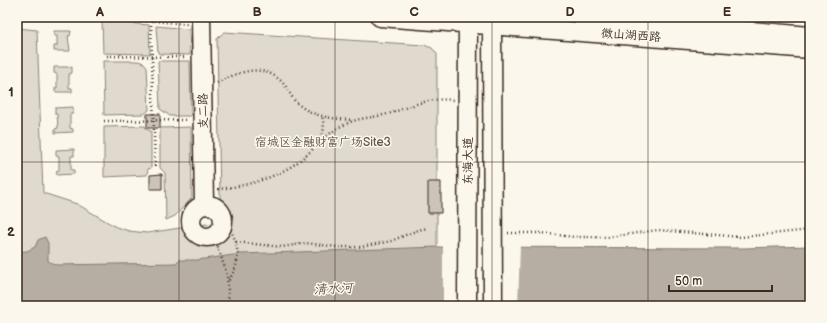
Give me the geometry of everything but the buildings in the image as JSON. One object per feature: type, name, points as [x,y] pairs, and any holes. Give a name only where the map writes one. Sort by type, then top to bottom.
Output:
[{"type":"street","name":"微山湖西路","points":[[380,17],[492,21],[810,49]]},
{"type":"street","name":"微山湖西路","points":[[582,17],[810,36]]},
{"type":"street","name":"东海大道","points":[[467,306],[468,20]]},
{"type":"street","name":"支二路","points":[[202,21],[204,198]]},
{"type":"street","name":"东海大道","points":[[492,21],[493,306]]},
{"type":"street","points":[[204,198],[210,205],[219,210],[219,228],[206,238],[193,230],[191,224],[192,214],[199,207],[204,198]]},
{"type":"path","points":[[106,17],[151,21],[202,21]]},
{"type":"path","points":[[151,21],[155,168]]},
{"type":"path","points":[[103,56],[193,57]]},
{"type":"path","points":[[202,91],[237,73],[248,70],[261,70],[283,82],[297,104],[322,116],[356,120]]},
{"type":"path","points":[[204,198],[262,180],[288,168],[343,125],[356,120],[390,113],[423,101],[441,99],[468,101]]},
{"type":"path","points":[[319,144],[324,133],[322,116]]},
{"type":"path","points":[[104,121],[194,120]]},
{"type":"path","points":[[227,282],[236,269],[238,250],[231,230],[219,228],[229,306]]},
{"type":"path","points":[[236,242],[282,247],[306,244],[337,248],[361,247],[391,241],[418,230],[428,228]]},
{"type":"path","points":[[493,234],[541,233],[574,237],[609,237],[658,230],[741,237],[810,230]]},
{"type":"green space","points":[[102,21],[149,25],[150,54],[103,53]]},
{"type":"green space","points":[[156,26],[189,29],[190,55],[158,53]]},
{"type":"green space","name":"宿城区金融财富广场Site3","points":[[17,28],[37,30],[43,193],[77,204],[116,227],[129,231],[147,233],[233,220],[231,213],[220,198],[217,39],[224,32],[424,45],[432,48],[437,54],[437,306],[17,306]]},
{"type":"green space","points":[[54,31],[71,31],[70,36],[68,36],[70,51],[54,51],[54,46],[57,46],[57,36],[54,36]]},
{"type":"green space","points":[[103,61],[138,61],[144,63],[147,67],[149,110],[144,114],[104,115]]},
{"type":"green space","points":[[158,61],[190,61],[191,116],[170,116],[160,109]]},
{"type":"green space","points":[[54,67],[72,67],[72,73],[69,74],[69,88],[72,88],[72,92],[55,92],[55,88],[57,88],[57,74],[54,73]]},
{"type":"green space","points":[[73,107],[73,114],[70,114],[70,128],[73,129],[73,132],[55,133],[55,129],[58,128],[55,108]]},
{"type":"green space","points":[[145,126],[146,129],[151,131],[151,168],[148,169],[147,175],[104,177],[104,127]]},
{"type":"green space","points":[[191,127],[192,198],[175,216],[166,220],[165,173],[160,168],[160,128]]},
{"type":"green space","points":[[74,149],[74,156],[71,156],[71,170],[74,170],[74,174],[57,175],[56,171],[59,170],[59,156],[56,156],[56,150]]},
{"type":"water","name":"清水河","points":[[45,237],[48,243],[48,261],[56,265],[176,263],[179,260],[197,260],[241,254],[438,247],[743,248],[810,246],[810,306],[17,306],[17,252],[27,251],[35,247],[38,240]]},
{"type":"pier","points":[[443,245],[520,245],[518,306],[443,306]]}]
